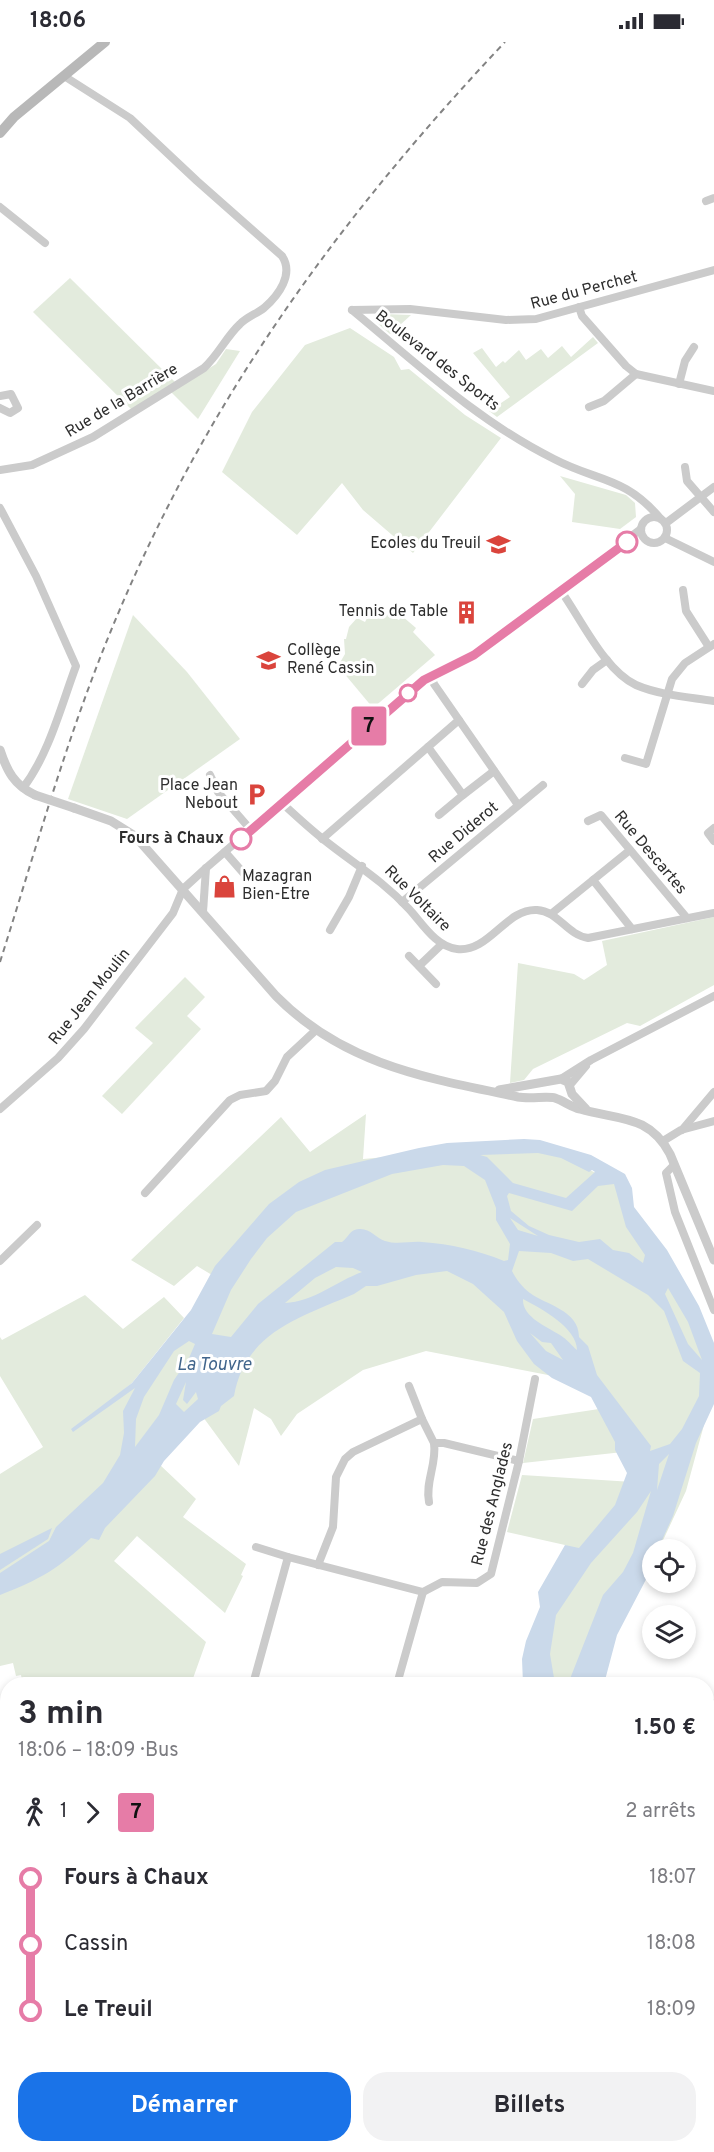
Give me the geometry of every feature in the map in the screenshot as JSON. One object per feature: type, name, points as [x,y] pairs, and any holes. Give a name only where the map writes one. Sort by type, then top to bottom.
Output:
[{"type":"main road","points":[[0,133],[14,117],[105,42]]},
{"type":"street","name":"Rue de la Barrière","points":[[0,470],[32,465],[93,437],[204,368],[218,355],[239,324],[266,307],[287,278],[288,264],[282,256],[197,182],[130,118],[64,76]]},
{"type":"street","points":[[0,207],[45,243]]},
{"type":"street","name":"Rue du Perchet","points":[[352,310],[410,309],[522,320],[714,270]]},
{"type":"street","points":[[579,307],[582,316],[626,366],[636,374],[714,391]]},
{"type":"street","name":"Boulevard des Sports","points":[[352,310],[479,413],[554,460],[623,486],[636,494],[663,521]]},
{"type":"street","points":[[679,384],[685,360],[694,347]]},
{"type":"street","points":[[589,407],[604,402],[636,374]]},
{"type":"street","points":[[0,396],[11,394],[18,408],[10,413],[0,408]]},
{"type":"street","points":[[685,467],[687,481],[714,512]]},
{"type":"street","points":[[663,521],[714,487]]},
{"type":"street","points":[[183,889],[431,675],[474,655],[627,542],[641,529],[645,521],[644,510],[636,494]]},
{"type":"street","points":[[0,508],[36,576],[76,666],[54,728],[33,773],[22,788]]},
{"type":"street","points":[[627,542],[659,543],[665,538],[668,531],[663,521],[652,517],[645,521]]},
{"type":"street","points":[[641,529],[648,542]]},
{"type":"street","points":[[665,538],[714,562]]},
{"type":"street","points":[[625,758],[646,764],[677,671],[712,645],[686,611],[683,590]]},
{"type":"street","points":[[561,591],[617,672],[636,685],[714,701]]},
{"type":"street","points":[[582,684],[593,670],[608,660]]},
{"type":"street","points":[[431,675],[518,805]]},
{"type":"street","points":[[322,839],[459,720]]},
{"type":"street","points":[[428,747],[463,795]]},
{"type":"street","points":[[0,750],[9,773],[22,788],[35,795],[111,821],[131,833],[276,996],[316,1030],[352,1052],[380,1064],[529,1099],[555,1098],[569,1093],[591,1060]]},
{"type":"street","points":[[439,815],[494,771]]},
{"type":"street","points":[[210,775],[218,792],[251,830]]},
{"type":"street","name":"Rue Diderot","points":[[402,902],[543,785]]},
{"type":"street","name":"Rue Voltaire","points":[[282,803],[322,839],[362,866],[402,902],[442,944],[454,949],[469,948],[519,914],[537,910],[551,914]]},
{"type":"street","name":"Rue Descartes","points":[[588,821],[601,815],[687,918]]},
{"type":"street","points":[[714,828],[708,833],[714,840]]},
{"type":"street","points":[[630,850],[551,914],[578,937],[599,937],[714,913]]},
{"type":"street","points":[[225,852],[246,876],[261,879]]},
{"type":"street","points":[[330,930],[349,897],[362,866]]},
{"type":"street","points":[[203,912],[206,868]]},
{"type":"street","points":[[593,880],[633,929]]},
{"type":"street","name":"Rue Jean Moulin","points":[[0,1109],[58,1058],[84,1029],[173,912],[183,889]]},
{"type":"street","points":[[419,966],[442,944]]},
{"type":"street","points":[[409,956],[436,984]]},
{"type":"street","points":[[495,1090],[559,1080],[591,1060],[714,996]]},
{"type":"street","points":[[145,1193],[230,1100],[240,1095],[258,1094],[271,1087],[287,1057],[316,1030]]},
{"type":"street","points":[[559,1080],[586,1110],[639,1123],[663,1142],[675,1165],[714,1260]]},
{"type":"street","points":[[555,1098],[552,1091],[559,1080]]},
{"type":"street","points":[[663,1142],[681,1130],[714,1092]]},
{"type":"street","points":[[681,1130],[714,1121]]},
{"type":"street","points":[[675,1165],[667,1170],[666,1180],[681,1226],[714,1310]]},
{"type":"street","points":[[0,1261],[38,1225]]},
{"type":"street","name":"Rue des Anglades","points":[[423,1592],[442,1582],[477,1584],[491,1574],[519,1461],[535,1379]]},
{"type":"street","points":[[409,1386],[434,1443],[435,1452],[426,1490],[429,1502]]},
{"type":"street","points":[[318,1565],[333,1527],[336,1477],[345,1459],[352,1452],[422,1419]]},
{"type":"street","points":[[434,1443],[444,1443],[519,1461]]},
{"type":"street","points":[[256,1547],[423,1592],[400,1677]]},
{"type":"street","points":[[255,1677],[288,1557]]},
{"type":"shaded area","points":[[70,278],[175,382],[132,410],[33,312]]},
{"type":"shaded area","points":[[379,314],[411,315],[390,334],[375,321]]},
{"type":"shaded area","points":[[350,328],[394,357],[401,370],[409,369],[465,415],[501,438],[413,553],[363,510],[342,483],[297,535],[222,472],[252,412],[305,345]]},
{"type":"shaded area","points":[[593,337],[598,343],[497,417],[489,411],[510,397],[473,353],[482,348],[496,367],[503,361],[505,363],[519,350],[526,360],[541,349],[548,358],[562,346],[571,357]]},
{"type":"shaded area","points":[[226,349],[240,351],[198,419],[171,392],[216,364]]},
{"type":"shaded area","points":[[560,476],[626,495],[635,503],[636,517],[620,529],[572,522],[575,494]]},
{"type":"shaded area","points":[[373,607],[399,620],[402,616],[416,628],[413,632],[435,655],[373,708],[338,666],[345,654],[344,639],[346,639],[349,627],[357,618],[365,622]]},
{"type":"shaded area","points":[[133,615],[187,672],[240,739],[127,819],[68,799]]},
{"type":"shaded area","points":[[714,917],[714,985],[640,1026],[627,1023],[533,1069],[524,1080],[510,1083],[518,963],[574,974],[584,980],[607,965],[602,941]]},
{"type":"shaded area","points":[[185,977],[205,997],[187,1016],[201,1029],[122,1114],[102,1096],[153,1043],[135,1028]]},
{"type":"shaded area","points":[[366,1114],[363,1159],[515,1146],[548,1151],[618,1183],[674,1274],[714,1388],[686,1491],[664,1539],[642,1539],[642,1573],[600,1677],[538,1677],[532,1648],[584,1556],[565,1545],[507,1532],[522,1475],[633,1482],[623,1452],[523,1463],[533,1419],[599,1409],[592,1396],[553,1376],[426,1351],[363,1370],[297,1414],[281,1436],[271,1419],[254,1408],[239,1466],[203,1417],[159,1464],[196,1499],[183,1517],[246,1564],[241,1575],[243,1576],[225,1613],[137,1536],[114,1561],[206,1642],[194,1677],[21,1677],[21,1675],[16,1676],[13,1663],[0,1666],[0,1474],[43,1447],[0,1376],[0,1337],[2,1340],[85,1295],[123,1329],[164,1297],[184,1318],[132,1383],[106,1405],[138,1384],[217,1278],[197,1266],[174,1286],[131,1260],[281,1117],[310,1152]]},
{"type":"water","name":"La Touvre","points":[[540,1140],[591,1155],[625,1174],[632,1188],[634,1207],[667,1250],[699,1306],[714,1343],[714,1404],[696,1443],[673,1516],[663,1539],[642,1539],[642,1587],[617,1635],[606,1677],[571,1677],[603,1595],[623,1572],[633,1553],[651,1491],[637,1512],[591,1563],[556,1615],[550,1654],[554,1677],[523,1677],[522,1659],[526,1641],[540,1607],[538,1592],[565,1545],[579,1548],[615,1505],[627,1473],[615,1450],[615,1442],[591,1397],[552,1378],[534,1364],[517,1341],[504,1312],[473,1284],[447,1271],[416,1275],[377,1286],[366,1286],[278,1330],[250,1356],[240,1374],[234,1396],[221,1406],[219,1411],[200,1422],[164,1461],[155,1476],[105,1528],[99,1540],[91,1538],[69,1558],[48,1572],[0,1595],[0,1573],[49,1541],[56,1527],[103,1483],[120,1455],[124,1433],[123,1411],[135,1388],[73,1432],[71,1429],[132,1383],[191,1310],[215,1266],[269,1204],[299,1182],[325,1170],[447,1143]],"holes":[[[538,1153],[561,1158],[589,1172],[592,1170],[595,1172],[566,1198],[513,1183],[487,1157],[480,1155]],[[443,1165],[464,1166],[485,1180],[496,1208],[496,1220],[510,1244],[508,1260],[504,1261],[443,1244],[390,1242],[366,1230],[356,1229],[342,1242],[335,1242],[258,1304],[231,1337],[212,1334],[231,1290],[251,1259],[267,1238],[296,1212],[392,1174]],[[614,1184],[626,1227],[645,1255],[643,1263],[629,1253],[613,1250],[600,1239],[579,1242],[549,1235],[529,1226],[511,1211],[507,1196],[509,1193],[572,1211],[598,1186]],[[510,1218],[538,1236],[518,1230]],[[519,1251],[551,1253],[573,1261],[588,1259],[648,1295],[664,1311],[683,1361],[700,1373],[699,1396],[682,1429],[670,1444],[650,1451],[651,1446],[597,1375],[588,1346],[579,1337],[574,1320],[560,1309],[530,1293],[515,1277],[512,1271]],[[336,1267],[353,1268],[362,1272],[315,1295],[285,1303],[315,1278]],[[668,1288],[688,1322],[702,1360],[688,1344],[665,1294]],[[523,1299],[557,1320],[571,1334],[577,1350],[563,1337],[531,1316]],[[530,1333],[542,1342],[551,1343],[563,1360],[546,1351]],[[189,1341],[195,1344],[189,1358],[174,1380],[159,1415],[135,1447],[136,1419],[144,1397],[174,1351]],[[186,1382],[183,1400],[187,1404],[196,1392],[198,1399],[184,1412],[176,1404]],[[669,1454],[657,1490],[659,1464]]]},
{"type":"water","points":[[52,1528],[48,1539],[0,1570],[0,1554]]},
{"type":"railway","points":[[0,962],[52,796],[94,673],[147,549],[187,470],[279,319],[331,247],[385,177],[505,42]]},
{"type":"bus line","name":"7","points":[[241,839],[424,680],[474,655],[627,542]]},
{"type":"place","name":"Ecoles du Treuil","points":[[499,544]]},
{"type":"place","name":"Tennis de Table","points":[[466,612]]},
{"type":"place","name":"Collège René Cassin","points":[[269,660]]},
{"type":"place","name":"Place Jean Nebout","points":[[256,795]]},
{"type":"place","name":"Fours à Chaux","points":[[241,839]]},
{"type":"place","name":"Mazagran Bien-Etre","points":[[224,886]]}]
